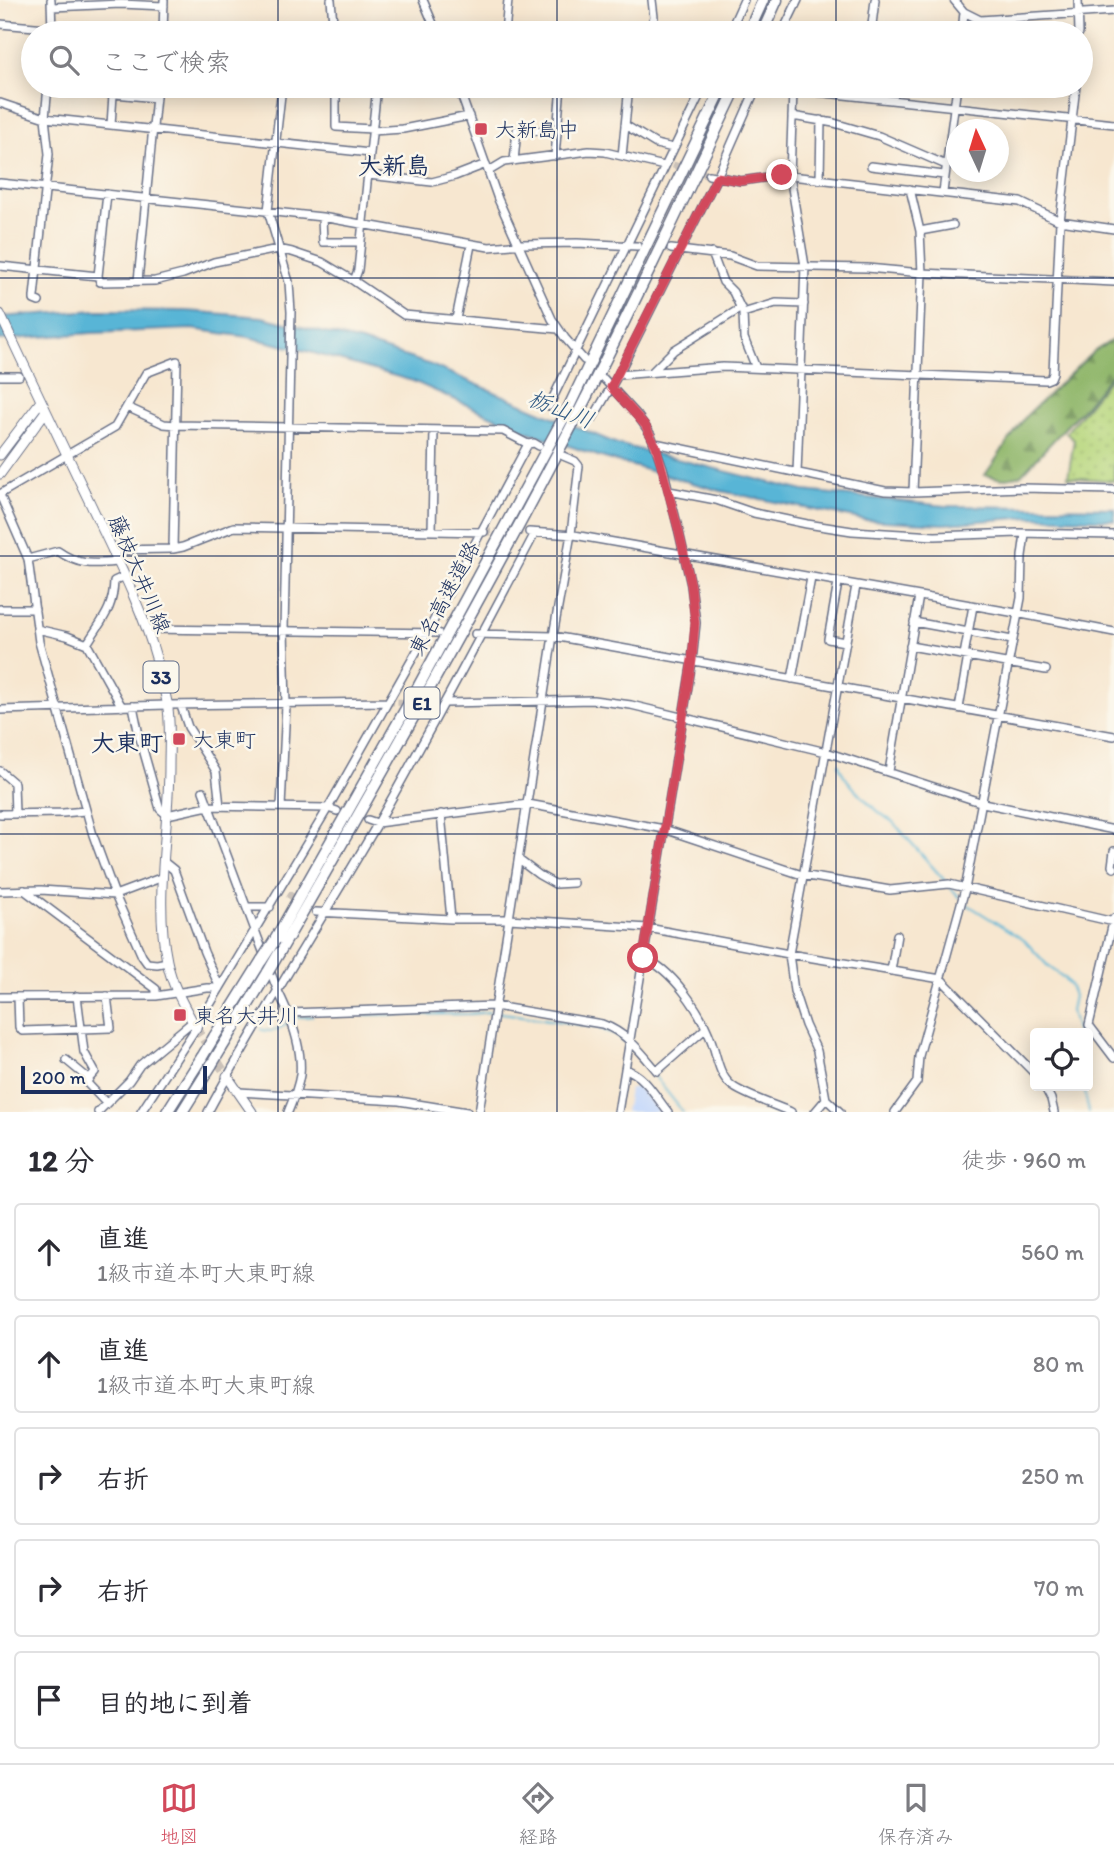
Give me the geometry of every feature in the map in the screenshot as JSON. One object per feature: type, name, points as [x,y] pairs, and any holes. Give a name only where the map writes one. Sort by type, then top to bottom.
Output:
[{"type":"highway","points":[[753,21],[763,0]]},
{"type":"highway","points":[[767,21],[777,0]]},
{"type":"highway","name":"東名高速道路","points":[[182,1112],[268,972],[427,693],[569,418],[717,98]]},
{"type":"highway","name":"東名高速道路","points":[[569,418],[642,285],[731,98]]},
{"type":"highway","name":"東名高速道路","points":[[167,1112],[275,940],[553,450]]},
{"type":"main road","name":"藤枝大井川線","points":[[0,314],[125,576],[158,663],[167,705],[169,775],[163,877],[163,940],[177,993],[194,1025]]},
{"type":"main road","points":[[0,455],[41,401]]},
{"type":"main road","points":[[0,474],[46,411]]},
{"type":"main road","points":[[227,1076],[253,1112]]},
{"type":"street","points":[[331,0],[333,21]]},
{"type":"street","points":[[423,0],[432,21]]},
{"type":"street","points":[[506,21],[508,0]]},
{"type":"street","points":[[652,0],[653,21]]},
{"type":"street","points":[[734,21],[744,0]]},
{"type":"street","points":[[788,21],[798,0]]},
{"type":"street","points":[[872,21],[875,0]]},
{"type":"street","points":[[954,0],[964,12],[980,20],[1114,10]]},
{"type":"street","points":[[1078,21],[1079,0]]},
{"type":"street","points":[[51,4],[164,3],[163,21]]},
{"type":"street","points":[[963,21],[964,12]]},
{"type":"street","points":[[0,24],[21,27]]},
{"type":"street","points":[[39,302],[34,300],[34,297],[49,154],[45,118],[47,98]]},
{"type":"street","points":[[109,98],[111,125]]},
{"type":"street","points":[[138,281],[156,98]]},
{"type":"street","points":[[281,98],[268,211],[289,282],[291,312],[284,630],[286,705],[281,807]]},
{"type":"street","points":[[336,98],[336,127],[372,130],[403,128],[469,116]]},
{"type":"street","points":[[354,281],[358,270],[376,98]]},
{"type":"street","points":[[462,98],[498,198],[552,319],[584,360]]},
{"type":"street","points":[[555,156],[560,98]]},
{"type":"street","points":[[622,156],[628,98]]},
{"type":"street","points":[[549,406],[698,98]]},
{"type":"street","points":[[593,418],[618,375],[752,98]]},
{"type":"street","points":[[793,98],[790,176],[805,266],[797,474]]},
{"type":"street","points":[[873,98],[1114,124]]},
{"type":"street","points":[[953,119],[956,98]]},
{"type":"street","points":[[618,375],[723,367],[1046,380],[1051,378],[1060,221],[1075,98]]},
{"type":"street","points":[[0,103],[45,118],[370,153]]},
{"type":"street","points":[[792,116],[821,120],[879,136],[946,166],[943,192]]},
{"type":"street","points":[[820,180],[821,120]]},
{"type":"street","points":[[625,125],[656,144],[673,148]]},
{"type":"street","points":[[514,161],[517,130],[557,131]]},
{"type":"street","points":[[368,175],[432,181],[504,162],[589,151],[667,165]]},
{"type":"street","points":[[871,166],[944,175]]},
{"type":"street","points":[[713,176],[741,181],[776,175],[790,176],[1020,202],[1060,221],[1114,229]]},
{"type":"street","points":[[0,183],[322,217],[489,247],[577,243],[637,247]]},
{"type":"street","points":[[910,189],[920,230],[922,273],[913,492]]},
{"type":"street","points":[[107,194],[98,276],[100,282],[155,281],[214,262],[278,249],[322,262],[404,315],[558,329]]},
{"type":"street","points":[[322,217],[323,242],[361,242]]},
{"type":"street","points":[[920,230],[953,225]]},
{"type":"street","points":[[456,319],[471,245]]},
{"type":"street","points":[[671,249],[730,256],[757,266],[867,268],[1114,282]]},
{"type":"street","points":[[712,253],[723,282],[733,292],[742,310],[744,338],[756,368]]},
{"type":"street","points":[[0,266],[98,276]]},
{"type":"street","points":[[652,373],[674,350],[742,310],[776,303],[804,304]]},
{"type":"street","points":[[167,962],[147,963],[115,895],[85,811],[57,709],[37,629],[28,558],[0,495],[115,427],[146,373],[177,361],[173,549]]},
{"type":"street","points":[[0,376],[19,376]]},
{"type":"street","points":[[604,379],[638,416],[655,444],[669,490],[691,585],[695,623],[692,662],[618,1112]]},
{"type":"street","points":[[127,407],[164,424],[176,425],[503,431],[528,444],[534,443],[553,450],[575,461],[579,466],[571,534],[479,1112]]},
{"type":"street","points":[[432,531],[434,430]]},
{"type":"street","points":[[141,1112],[256,930],[328,808],[483,532],[528,444]]},
{"type":"street","points":[[655,444],[885,491],[1022,488],[1114,490]]},
{"type":"street","points":[[669,490],[716,500],[754,513],[852,531],[935,536],[1114,535]]},
{"type":"street","points":[[112,550],[173,549],[234,527],[483,532]]},
{"type":"street","points":[[208,1112],[320,913],[377,823],[445,703],[532,532],[571,534],[1114,632]]},
{"type":"street","points":[[895,1112],[917,1082],[919,1056],[965,889],[1021,597],[1025,534]]},
{"type":"street","points":[[28,558],[58,551],[69,559],[89,564],[118,562]]},
{"type":"street","points":[[87,644],[109,611],[114,581],[125,576]]},
{"type":"street","points":[[792,679],[811,578]]},
{"type":"street","points":[[838,583],[828,639],[845,642]]},
{"type":"street","points":[[840,1112],[826,1099],[817,1051],[794,991],[789,954],[856,586]]},
{"type":"street","points":[[889,771],[919,596]]},
{"type":"street","points":[[959,708],[973,606]]},
{"type":"street","points":[[0,609],[35,609]]},
{"type":"street","points":[[914,622],[1012,640]]},
{"type":"street","points":[[37,629],[87,644],[122,707]]},
{"type":"street","points":[[146,629],[438,633]]},
{"type":"street","points":[[478,634],[553,636],[1114,736]]},
{"type":"street","points":[[910,646],[1046,670]]},
{"type":"street","points":[[445,703],[612,701],[826,752],[983,803],[1114,830]]},
{"type":"street","points":[[0,710],[387,702]]},
{"type":"street","points":[[133,706],[160,808],[167,815],[208,806],[328,808],[337,811]]},
{"type":"street","points":[[181,706],[184,720],[216,771],[220,806]]},
{"type":"street","points":[[0,771],[14,783],[15,814]]},
{"type":"street","points":[[203,791],[277,989],[289,1013],[300,1058],[300,1073],[296,1094],[288,1112]]},
{"type":"street","points":[[368,820],[377,823],[527,804],[664,829],[802,875],[890,890],[949,884],[1113,920],[1089,1025],[1114,1058]]},
{"type":"street","points":[[0,814],[85,811]]},
{"type":"street","points":[[441,814],[451,919]]},
{"type":"street","points":[[1114,851],[1114,867]]},
{"type":"street","points":[[519,860],[555,884],[573,883]]},
{"type":"street","points":[[164,862],[174,870],[219,988]]},
{"type":"street","points":[[0,891],[41,890],[115,895],[163,877]]},
{"type":"street","points":[[24,890],[156,989],[156,996]]},
{"type":"street","points":[[279,890],[288,894]]},
{"type":"street","points":[[247,906],[270,907]]},
{"type":"street","points":[[320,913],[509,919],[648,928],[941,979],[1030,1069]]},
{"type":"street","points":[[891,971],[897,935]]},
{"type":"street","points":[[643,958],[673,978],[691,1003],[711,1039],[720,1070],[732,1086],[791,1112]]},
{"type":"street","points":[[0,997],[156,996],[219,988]]},
{"type":"street","points":[[77,996],[84,1052],[95,1072],[86,1082],[106,1104]]},
{"type":"street","points":[[18,997],[19,1027],[22,1031],[111,1028],[107,996]]},
{"type":"street","points":[[289,1013],[495,1006],[611,1027],[629,1039],[657,1072],[705,1029]]},
{"type":"street","points":[[98,1112],[129,1081],[140,1065],[194,1025]]},
{"type":"street","points":[[66,1060],[89,1079]]},
{"type":"street","points":[[625,1069],[641,1078],[668,1112]]},
{"type":"street","points":[[1047,1091],[1054,1112]]},
{"type":"street","points":[[239,1092],[399,1101],[467,1112]]},
{"type":"street","points":[[816,1112],[826,1099]]},
{"type":"shaded area","points":[[637,1086],[659,1112],[625,1112],[629,1090]]},
{"type":"green space","points":[[1114,339],[1114,371],[1021,475],[1002,479],[985,475],[1026,416],[1093,352]]},
{"type":"green space","points":[[1114,373],[1114,481],[1068,477],[1074,440],[1066,433]]},
{"type":"water","points":[[97,310],[186,311],[262,317],[361,342],[431,365],[617,444],[804,491],[946,506],[1114,508],[1114,520],[1030,517],[944,524],[865,520],[721,491],[601,457],[526,431],[413,381],[248,337],[192,329],[0,340],[0,317]]},
{"type":"waterway","points":[[839,764],[853,787],[893,822],[945,881]]},
{"type":"waterway","points":[[951,888],[959,897]]},
{"type":"waterway","points":[[965,903],[1024,940],[1048,966],[1064,978],[1074,996],[1071,1011],[1076,1028]]},
{"type":"waterway","points":[[332,1015],[490,1012]]},
{"type":"waterway","points":[[496,1012],[597,1027],[625,1042]]},
{"type":"waterway","points":[[294,1018],[312,1016]]},
{"type":"waterway","points":[[260,1029],[275,1030],[289,1022]]},
{"type":"waterway","points":[[632,1048],[683,1112]]},
{"type":"waterway","points":[[1084,1091],[1089,1112]]},
{"type":"tunnel","points":[[673,165],[709,175]]},
{"type":"tunnel","points":[[484,532],[529,532]]},
{"type":"tunnel","points":[[387,702],[445,703]]},
{"type":"tunnel","points":[[288,894],[316,912]]},
{"type":"tunnel","points":[[196,1028],[227,1076]]},
{"type":"place","name":"大新島中","points":[[481,129]]},
{"type":"place","name":"大東町","points":[[179,739]]},
{"type":"place","name":"東名大井川","points":[[180,1015]]},
{"type":"district","name":"大新島","points":[[394,165]]},
{"type":"district","name":"大東町","points":[[127,742]]},
{"type":"route","points":[[643,958],[692,660],[695,623],[691,585],[656,446],[645,425],[611,387],[717,177],[741,181],[782,175]]},
{"type":"water label","name":"栃山川","points":[[561,409]]}]
